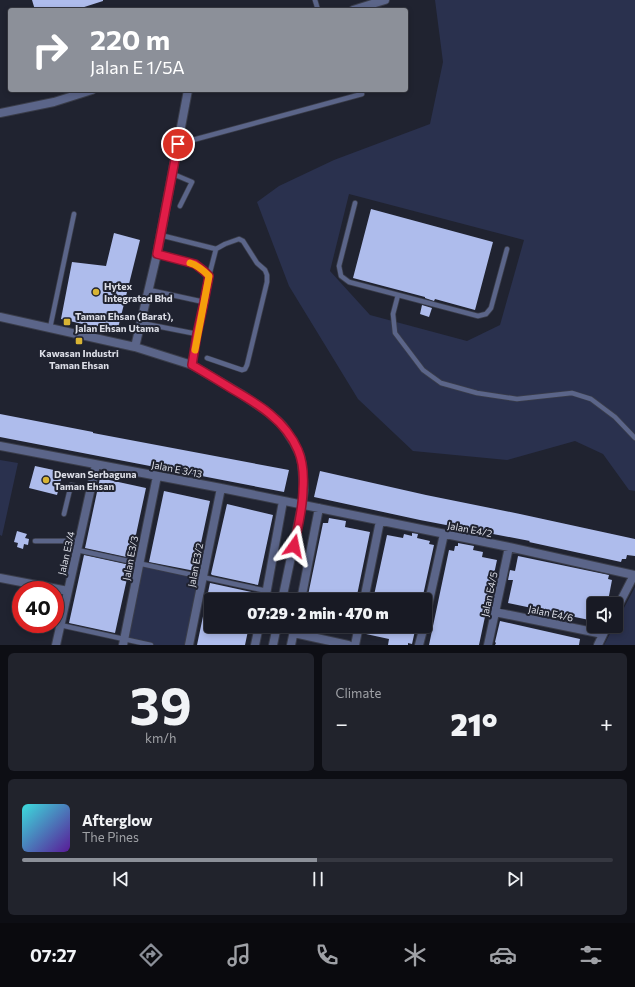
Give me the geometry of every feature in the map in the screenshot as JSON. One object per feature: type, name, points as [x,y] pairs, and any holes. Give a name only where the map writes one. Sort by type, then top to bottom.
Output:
[{"type":"street","points":[[359,8],[385,0]]},
{"type":"street","points":[[0,113],[54,102],[86,92]]},
{"type":"street","points":[[135,347],[157,254],[188,92]]},
{"type":"street","points":[[0,317],[135,347],[192,365],[265,410],[283,426],[298,449],[302,464],[304,490],[283,593]]},
{"type":"street","name":"Jalan E 3/13","points":[[0,446],[302,505]]},
{"type":"street","name":"Jalan E3/4","points":[[64,608],[96,465]]},
{"type":"street","name":"Jalan E3/3","points":[[124,642],[156,476]]},
{"type":"street","name":"Jalan E3/2","points":[[189,645],[221,488]]},
{"type":"street","points":[[267,591],[283,502]]},
{"type":"street","name":"Jalan E4/2","points":[[302,505],[635,574]]},
{"type":"street","points":[[302,593],[319,508]]},
{"type":"street","points":[[365,593],[380,521]]},
{"type":"street","points":[[431,593],[444,534]]},
{"type":"street","name":"Jalan E4/5","points":[[488,645],[509,547]]},
{"type":"street","points":[[623,597],[635,574]]},
{"type":"street","points":[[0,578],[68,591]]},
{"type":"street","name":"Jalan E4/6","points":[[495,612],[603,634]]},
{"type":"street","name":"Jalan E3/4","points":[[56,645],[59,633]]},
{"type":"street","points":[[255,645],[258,633]]},
{"type":"street","points":[[273,645],[276,633]]},
{"type":"street","points":[[291,645],[294,633]]},
{"type":"street","points":[[306,633],[348,645]]},
{"type":"street","points":[[355,645],[358,633]]},
{"type":"street","points":[[419,645],[422,633]]},
{"type":"street","points":[[598,645],[603,634]]},
{"type":"lane","points":[[178,144],[362,94]]},
{"type":"lane","points":[[173,174],[192,182],[180,206]]},
{"type":"lane","points":[[355,203],[339,266],[341,276],[349,282],[478,316],[486,314],[491,308],[508,249]]},
{"type":"lane","points":[[50,328],[74,214]]},
{"type":"lane","points":[[160,236],[216,249],[239,239],[243,241],[267,274],[267,282],[245,369],[242,370],[207,358]]},
{"type":"lane","points":[[192,365],[209,276],[216,249]]},
{"type":"lane","points":[[157,254],[195,264],[209,276]]},
{"type":"lane","points":[[149,290],[204,302]]},
{"type":"lane","points":[[398,295],[393,314],[395,333],[423,370],[441,383],[477,393],[517,399],[572,393],[591,399],[615,417],[635,438]]},
{"type":"lane","points":[[141,323],[197,334]]},
{"type":"lane","points":[[64,514],[71,485],[91,489]]},
{"type":"lane","points":[[35,541],[79,541]]},
{"type":"lane","points":[[77,550],[267,591]]},
{"type":"lane","points":[[64,627],[124,642],[151,645]]},
{"type":"shaded area","points":[[435,0],[635,0],[635,491],[629,490],[603,454],[575,441],[507,460],[413,451],[358,399],[289,286],[257,202],[279,186],[334,160],[430,124],[443,62]],"holes":[[[349,194],[524,240],[500,325],[467,341],[370,315],[330,271]]]},
{"type":"shaded area","points":[[0,460],[18,463],[2,536],[0,535]]},
{"type":"shaded area","points":[[139,563],[203,577],[189,645],[151,645],[124,639]]},
{"type":"shaded area","points":[[635,587],[635,645],[604,645],[610,633],[623,633],[623,610]]},
{"type":"building","points":[[32,0],[103,0],[81,8],[34,8]]},
{"type":"building","points":[[371,209],[493,242],[475,310],[435,299],[434,301],[425,297],[353,278]]},
{"type":"building","name":"Hytex Integrated Bhd","points":[[114,233],[140,240],[117,332],[61,319],[72,262],[106,266]]},
{"type":"building","points":[[422,305],[432,308],[429,317],[420,314]]},
{"type":"building","points":[[0,414],[289,470],[284,492],[0,437]]},
{"type":"building","name":"Dewan Serbaguna Taman Ehsan","points":[[35,466],[63,472],[57,495],[29,488]]},
{"type":"building","points":[[320,471],[635,539],[635,556],[627,555],[626,559],[622,559],[621,562],[529,542],[530,541],[420,520],[314,497]]},
{"type":"building","points":[[100,478],[146,488],[131,558],[85,548]]},
{"type":"building","points":[[164,491],[210,501],[195,571],[149,562]]},
{"type":"building","points":[[227,504],[273,515],[258,585],[211,574]]},
{"type":"building","points":[[329,518],[346,521],[345,527],[370,532],[357,593],[308,593],[323,523],[328,523]]},
{"type":"building","points":[[17,531],[27,534],[25,538],[29,539],[28,545],[24,544],[23,549],[17,547],[18,543],[14,542]]},
{"type":"building","points":[[412,533],[418,534],[417,538],[430,541],[429,544],[434,545],[424,593],[375,593],[387,535],[403,538],[404,534],[412,536]]},
{"type":"building","points":[[458,543],[474,546],[473,550],[483,552],[482,557],[497,560],[479,645],[429,645],[449,550],[454,551],[455,546],[458,546]]},
{"type":"building","points":[[84,555],[130,565],[115,633],[69,623]]},
{"type":"building","points":[[518,556],[609,575],[608,579],[612,580],[609,597],[587,597],[587,620],[508,603],[513,580],[508,580],[510,570],[515,571]]},
{"type":"building","points":[[210,583],[256,593],[208,593]]},
{"type":"building","points":[[204,612],[204,633],[248,633],[245,645],[197,645]]},
{"type":"building","points":[[500,621],[580,639],[579,645],[495,645]]},
{"type":"building","points":[[414,633],[412,644],[408,643],[408,645],[388,645],[389,639],[366,634]]},
{"type":"slow traffic","points":[[190,263],[195,264],[209,276],[195,350]]},
{"type":"place","name":"Hytex Integrated Bhd","points":[[96,292]]},
{"type":"place","name":"Taman Ehsan (Barat), Jalan Ehsan Utama","points":[[67,322]]},
{"type":"place","name":"Kawasan Industri Taman Ehsan","points":[[79,341]]},
{"type":"place","name":"Dewan Serbaguna Taman Ehsan","points":[[46,480]]},
{"type":"route","points":[[178,144],[157,254],[195,264],[209,276],[192,365],[265,410],[283,426],[298,449],[302,464],[304,490],[294,546]]}]
